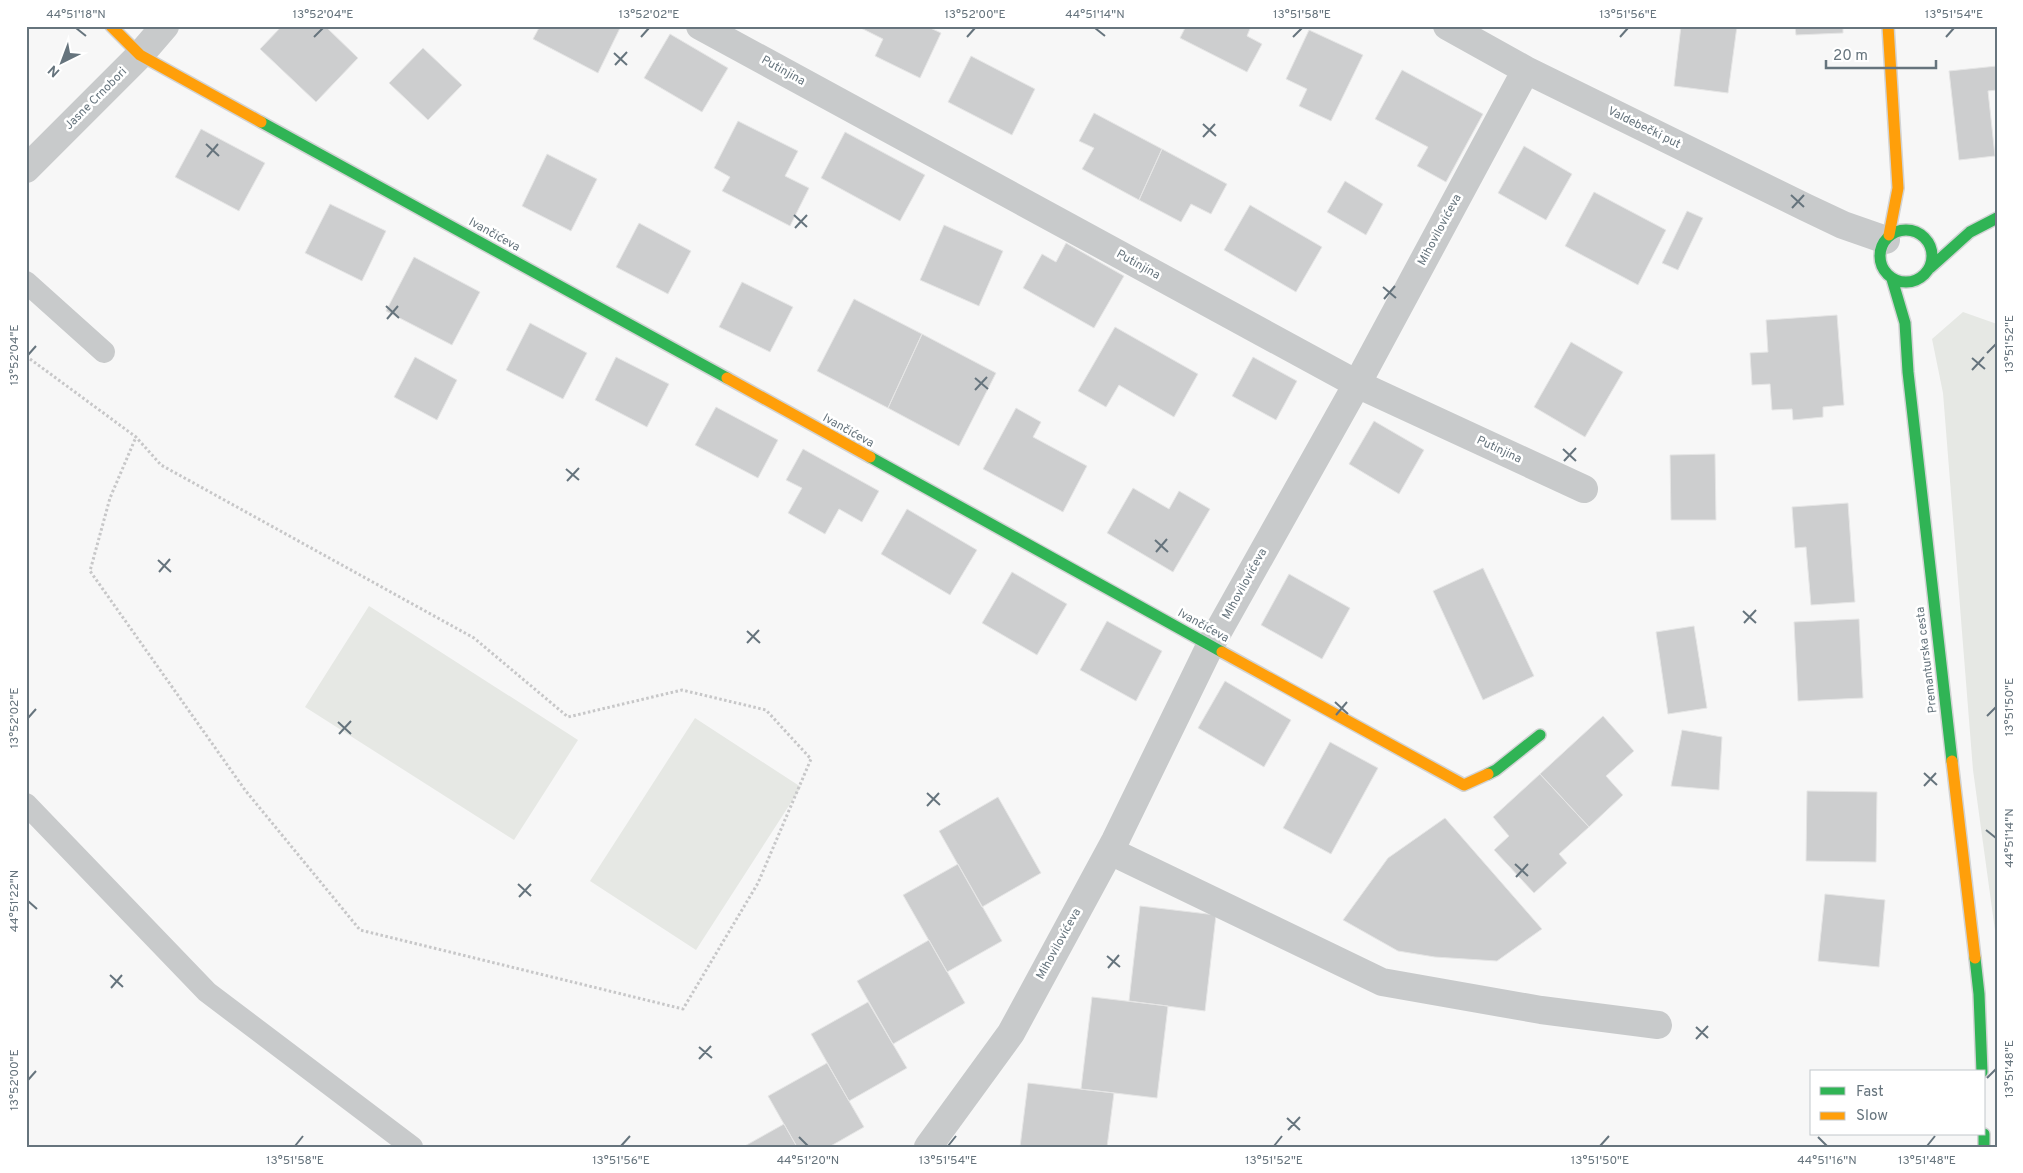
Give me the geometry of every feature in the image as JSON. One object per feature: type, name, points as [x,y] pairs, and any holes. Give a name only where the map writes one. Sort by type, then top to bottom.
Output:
[{"type":"street","name":"Ivančićeva","points":[[111,26],[140,55],[1464,785],[1496,770],[1540,735]]},
{"type":"street","name":"Jasne Crnobori","points":[[26,169],[140,55],[165,26]]},
{"type":"street","name":"Putinjina","points":[[700,26],[1357,384],[1584,489]]},
{"type":"street","name":"Valdebečki put","points":[[1447,26],[1526,70],[1843,225],[1887,253]]},
{"type":"street","name":"Premanturska cesta","points":[[1888,26],[1898,188],[1887,253],[1905,323],[1908,372],[1979,994],[1982,1070]]},
{"type":"street","name":"Mihovilovićeva","points":[[928,1147],[1011,1033],[1110,851],[1210,646],[1357,384],[1526,70]]},
{"type":"street","name":"Premanturska cesta","points":[[1898,188],[1904,205]]},
{"type":"street","points":[[1930,268],[1933,259],[1932,250],[1920,230],[1896,231],[1887,253],[1908,282],[1916,285],[1930,268],[1970,232],[1997,218]]},
{"type":"street","points":[[1951,233],[1970,232]]},
{"type":"street","name":"Premanturska cesta","points":[[1905,323],[1910,306]]},
{"type":"street","points":[[1110,851],[1382,982],[1541,1010],[1658,1026]]},
{"type":"street","name":"Premanturska cesta","points":[[1979,994],[1991,1025]]},
{"type":"lane","points":[[26,282],[104,352]]},
{"type":"lane","points":[[26,804],[207,992],[412,1147]]},
{"type":"path","points":[[26,356],[136,437],[161,465],[474,638],[568,718],[682,690],[766,710],[811,759],[758,882],[683,1008],[360,930],[245,790],[90,571],[110,498],[136,437]]},
{"type":"shaded area","points":[[1963,312],[1997,324],[1997,945],[1973,770],[1943,393],[1932,339]]},
{"type":"shaded area","points":[[369,606],[578,740],[514,840],[305,707]]},
{"type":"shaded area","points":[[695,718],[801,787],[696,950],[590,881]]},
{"type":"building","points":[[282,26],[325,26],[358,58],[316,102],[260,49]]},
{"type":"building","points":[[540,26],[621,26],[598,73],[533,39]]},
{"type":"building","points":[[857,26],[926,26],[941,33],[920,78],[875,56],[883,39]]},
{"type":"building","points":[[1186,26],[1251,26],[1247,36],[1262,44],[1247,72],[1180,38]]},
{"type":"building","points":[[1681,26],[1737,26],[1728,93],[1674,86]]},
{"type":"building","points":[[1795,26],[1843,26],[1843,33],[1796,35]]},
{"type":"building","points":[[1309,30],[1363,55],[1331,121],[1299,106],[1307,89],[1286,79]]},
{"type":"building","points":[[670,34],[728,68],[702,112],[644,78]]},
{"type":"building","points":[[423,48],[462,85],[428,120],[389,83]]},
{"type":"building","points":[[971,56],[1035,89],[1012,135],[948,102]]},
{"type":"building","points":[[1997,66],[1997,90],[1988,91],[1995,156],[1959,160],[1949,71]]},
{"type":"building","points":[[1402,70],[1483,114],[1446,182],[1417,166],[1428,147],[1375,119]]},
{"type":"building","points":[[1094,113],[1162,149],[1139,200],[1082,169],[1094,148],[1079,141]]},
{"type":"building","points":[[738,121],[798,151],[785,176],[809,188],[790,226],[722,191],[730,177],[714,168]]},
{"type":"building","points":[[201,129],[265,163],[239,211],[175,177]]},
{"type":"building","points":[[845,132],[925,175],[900,221],[821,178]]},
{"type":"building","points":[[1524,146],[1572,174],[1546,220],[1498,193]]},
{"type":"building","points":[[1162,149],[1227,184],[1211,214],[1191,204],[1181,222],[1139,200]]},
{"type":"building","points":[[547,154],[597,179],[571,231],[522,206]]},
{"type":"building","points":[[1345,181],[1383,204],[1366,235],[1327,212]]},
{"type":"building","points":[[1594,192],[1666,230],[1638,285],[1565,246]]},
{"type":"building","points":[[330,204],[386,231],[362,281],[305,253]]},
{"type":"building","points":[[1250,205],[1322,247],[1296,292],[1224,250]]},
{"type":"building","points":[[1687,211],[1703,218],[1678,270],[1662,263]]},
{"type":"building","points":[[639,223],[691,251],[668,294],[616,267]]},
{"type":"building","points":[[944,225],[1003,251],[979,306],[920,280]]},
{"type":"building","points":[[1066,243],[1124,276],[1094,328],[1023,288],[1042,254],[1056,262]]},
{"type":"building","points":[[414,257],[480,292],[452,345],[386,311]]},
{"type":"building","points":[[742,282],[793,307],[770,352],[719,327]]},
{"type":"building","points":[[854,299],[922,334],[888,408],[817,371]]},
{"type":"building","points":[[1837,315],[1844,405],[1823,407],[1823,417],[1793,420],[1792,409],[1772,410],[1770,384],[1752,385],[1750,353],[1768,352],[1766,320]]},
{"type":"building","points":[[530,323],[587,353],[563,399],[506,370]]},
{"type":"building","points":[[1115,327],[1198,374],[1174,417],[1119,385],[1106,407],[1078,391]]},
{"type":"building","points":[[922,334],[996,373],[959,446],[888,408]]},
{"type":"building","points":[[1571,342],[1623,372],[1585,437],[1534,407]]},
{"type":"building","points":[[415,357],[457,380],[437,420],[394,397]]},
{"type":"building","points":[[616,357],[669,384],[647,427],[595,400]]},
{"type":"building","points":[[1253,357],[1297,381],[1276,420],[1232,396]]},
{"type":"building","points":[[716,407],[778,440],[758,478],[695,445]]},
{"type":"building","points":[[1016,408],[1041,422],[1033,437],[1087,466],[1063,512],[983,469]]},
{"type":"building","points":[[1374,421],[1424,450],[1399,494],[1349,464]]},
{"type":"building","points":[[803,449],[879,491],[862,522],[839,509],[825,534],[788,513],[802,488],[786,480]]},
{"type":"building","points":[[1715,454],[1716,520],[1671,520],[1670,455]]},
{"type":"building","points":[[1133,488],[1169,509],[1179,491],[1210,509],[1173,572],[1107,533]]},
{"type":"building","points":[[1848,503],[1855,602],[1811,605],[1806,547],[1795,548],[1792,507]]},
{"type":"building","points":[[907,509],[977,550],[950,595],[881,554]]},
{"type":"building","points":[[1483,568],[1534,676],[1483,700],[1433,591]]},
{"type":"building","points":[[1012,572],[1067,604],[1037,655],[982,623]]},
{"type":"building","points":[[1289,574],[1350,608],[1322,659],[1261,625]]},
{"type":"building","points":[[1859,619],[1863,698],[1798,701],[1794,622]]},
{"type":"building","points":[[1107,621],[1162,651],[1136,701],[1080,670]]},
{"type":"building","points":[[1694,626],[1707,708],[1668,714],[1656,632]]},
{"type":"building","points":[[1225,681],[1291,720],[1264,767],[1198,728]]},
{"type":"building","points":[[1603,716],[1634,751],[1606,776],[1623,795],[1589,827],[1540,774]]},
{"type":"building","points":[[1682,730],[1722,737],[1719,790],[1671,786]]},
{"type":"building","points":[[1330,742],[1378,768],[1331,854],[1283,828]]},
{"type":"building","points":[[1540,774],[1589,827],[1559,854],[1567,863],[1534,893],[1494,850],[1509,836],[1493,817]]},
{"type":"building","points":[[1807,791],[1877,792],[1876,862],[1806,861]]},
{"type":"building","points":[[998,797],[1041,873],[982,907],[939,831]]},
{"type":"building","points":[[1445,818],[1542,929],[1497,961],[1435,957],[1398,951],[1343,920],[1388,858]]},
{"type":"building","points":[[958,864],[1002,941],[947,972],[903,895]]},
{"type":"building","points":[[1825,894],[1885,900],[1879,967],[1818,961]]},
{"type":"building","points":[[1140,906],[1216,915],[1205,1011],[1129,1001]]},
{"type":"building","points":[[929,940],[965,1003],[893,1044],[857,981]]},
{"type":"building","points":[[1092,997],[1168,1006],[1157,1098],[1081,1089]]},
{"type":"building","points":[[868,1002],[907,1068],[849,1101],[811,1034]]},
{"type":"building","points":[[827,1063],[864,1127],[829,1147],[797,1147],[768,1096]]},
{"type":"building","points":[[1028,1083],[1114,1093],[1107,1147],[1020,1147]]},
{"type":"building","points":[[784,1124],[797,1147],[743,1147]]},
{"type":"traffic: fast","points":[[261,122],[727,378]]},
{"type":"traffic: fast","points":[[1930,268],[1970,232],[1997,218]]},
{"type":"traffic: fast","points":[[1901,230],[1911,230],[1925,237],[1932,251],[1932,256],[1932,261],[1925,275],[1911,282],[1901,282],[1891,278],[1884,271],[1880,261],[1880,251],[1884,241],[1891,234],[1901,230]]},
{"type":"traffic: fast","points":[[1892,279],[1905,323],[1908,372],[1952,761]]},
{"type":"traffic: fast","points":[[870,457],[1222,652]]},
{"type":"traffic: fast","points":[[1488,774],[1496,770],[1540,735]]},
{"type":"traffic: fast","points":[[1975,958],[1979,994],[1982,1070]]},
{"type":"traffic: fast","points":[[1984,1136],[1984,1147]]},
{"type":"traffic: slow","points":[[111,26],[140,55],[261,122]]},
{"type":"traffic: slow","points":[[1888,26],[1898,188],[1889,235]]},
{"type":"traffic: slow","points":[[727,378],[870,457]]},
{"type":"traffic: slow","points":[[1222,652],[1464,785],[1488,774]]},
{"type":"traffic: slow","points":[[1952,761],[1975,958]]}]
